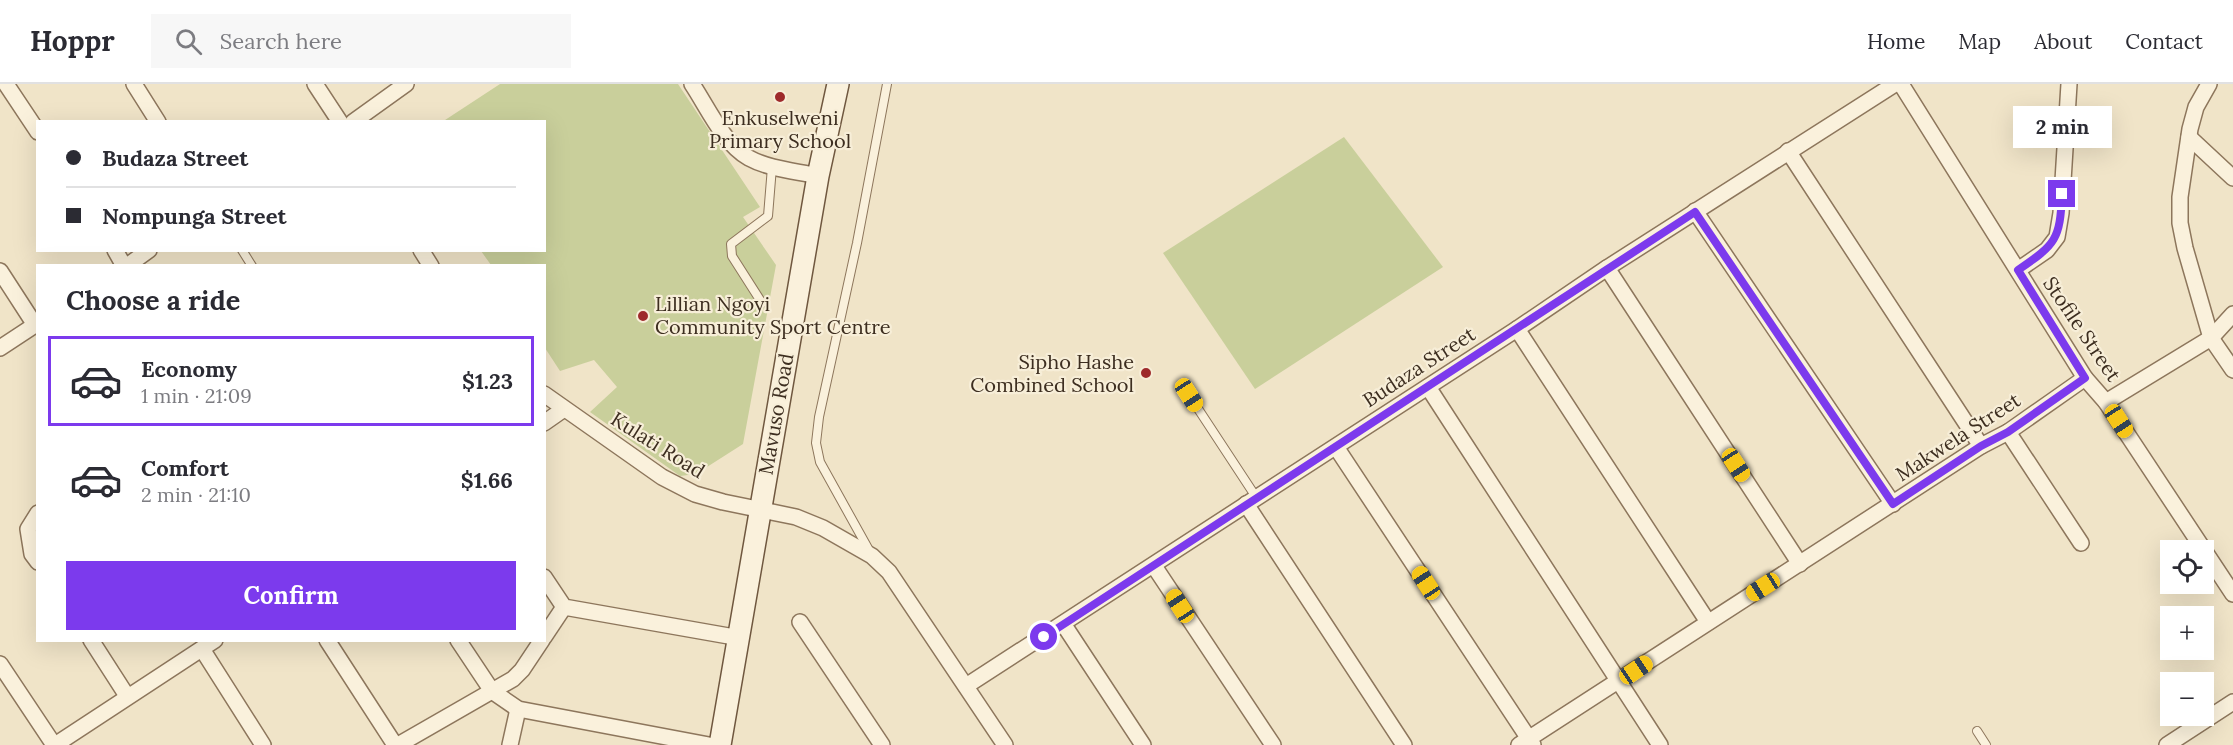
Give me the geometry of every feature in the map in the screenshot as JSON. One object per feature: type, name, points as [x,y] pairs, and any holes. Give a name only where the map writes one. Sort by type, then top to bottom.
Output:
[{"type":"street","points":[[6,84],[36,129]]},
{"type":"street","points":[[134,84],[157,120]]},
{"type":"street","points":[[315,84],[339,120]]},
{"type":"street","points":[[356,120],[406,84]]},
{"type":"street","points":[[692,84],[722,131],[749,158],[772,167],[818,176]]},
{"type":"street","name":"Mavuso Road","points":[[720,745],[818,176],[838,84]]},
{"type":"street","name":"Budaza Street","points":[[966,686],[1064,625],[1607,268],[1895,84]]},
{"type":"street","name":"Stofile Street","points":[[1901,84],[2085,378],[2106,402],[2233,594]]},
{"type":"street","points":[[2018,270],[2047,250],[2056,237],[2061,213],[2070,84]]},
{"type":"street","points":[[2209,84],[2196,107],[2188,137],[2180,197],[2180,223],[2211,338],[2233,370]]},
{"type":"street","points":[[2188,137],[2233,178]]},
{"type":"street","points":[[1788,151],[1981,446]]},
{"type":"street","points":[[1695,212],[1893,504]]},
{"type":"street","points":[[129,264],[146,252]]},
{"type":"street","points":[[1607,268],[1800,564]]},
{"type":"street","points":[[0,271],[36,324],[0,348]]},
{"type":"street","points":[[2106,402],[2211,338],[2233,314]]},
{"type":"street","points":[[1516,329],[1708,622]]},
{"type":"street","name":"Makwela Street","points":[[1527,743],[1708,622],[1981,446],[2008,432],[2085,378]]},
{"type":"street","points":[[1428,387],[1660,745]]},
{"type":"street","name":"Kulati Road","points":[[546,396],[670,481],[695,494],[796,517],[823,528],[872,556],[889,572],[1005,745]]},
{"type":"street","points":[[546,422],[564,409]]},
{"type":"street","points":[[2008,432],[2081,543]]},
{"type":"street","points":[[1336,447],[1527,743]]},
{"type":"street","points":[[1251,500],[1404,745]]},
{"type":"street","points":[[36,516],[28,529],[32,554],[36,559]]},
{"type":"street","points":[[1154,566],[1273,745]]},
{"type":"street","points":[[546,580],[564,607],[740,638]]},
{"type":"street","points":[[546,634],[564,607]]},
{"type":"street","points":[[800,622],[882,745]]},
{"type":"street","points":[[1064,625],[1143,745]]},
{"type":"street","points":[[92,642],[128,696]]},
{"type":"street","points":[[0,664],[54,745],[212,642]]},
{"type":"street","points":[[328,642],[397,745],[513,679],[541,642]]},
{"type":"street","points":[[459,642],[492,691],[518,709],[709,745]]},
{"type":"street","points":[[202,649],[263,745]]},
{"type":"street","points":[[2172,744],[2233,702]]},
{"type":"street","points":[[510,745],[518,709]]},
{"type":"lane","points":[[872,556],[820,462],[816,443],[819,417],[857,243],[887,84]]},
{"type":"lane","points":[[762,303],[732,256],[730,244],[768,216],[772,167]]},
{"type":"lane","points":[[1189,395],[1251,500]]},
{"type":"lane","points":[[1977,731],[1986,745]]},
{"type":"green space","points":[[500,84],[678,84],[760,207],[743,217],[776,265],[743,444],[696,474],[680,476],[590,412],[617,387],[594,360],[560,371],[546,350],[546,264],[490,264],[482,252],[546,252],[546,120],[445,120]]},
{"type":"green space","points":[[1344,137],[1443,267],[1255,389],[1163,253]]},
{"type":"place","name":"Enkuselweni Primary School","points":[[780,97]]},
{"type":"place","name":"Lillian Ngoyi Community Sport Centre","points":[[643,316]]},
{"type":"place","name":"Sipho Hashe Combined School","points":[[1146,373]]},
{"type":"route","points":[[1044,637],[1695,212],[1893,504],[1981,446],[2008,432],[2085,378],[2018,270],[2052,245],[2060,224],[2062,194]]}]
